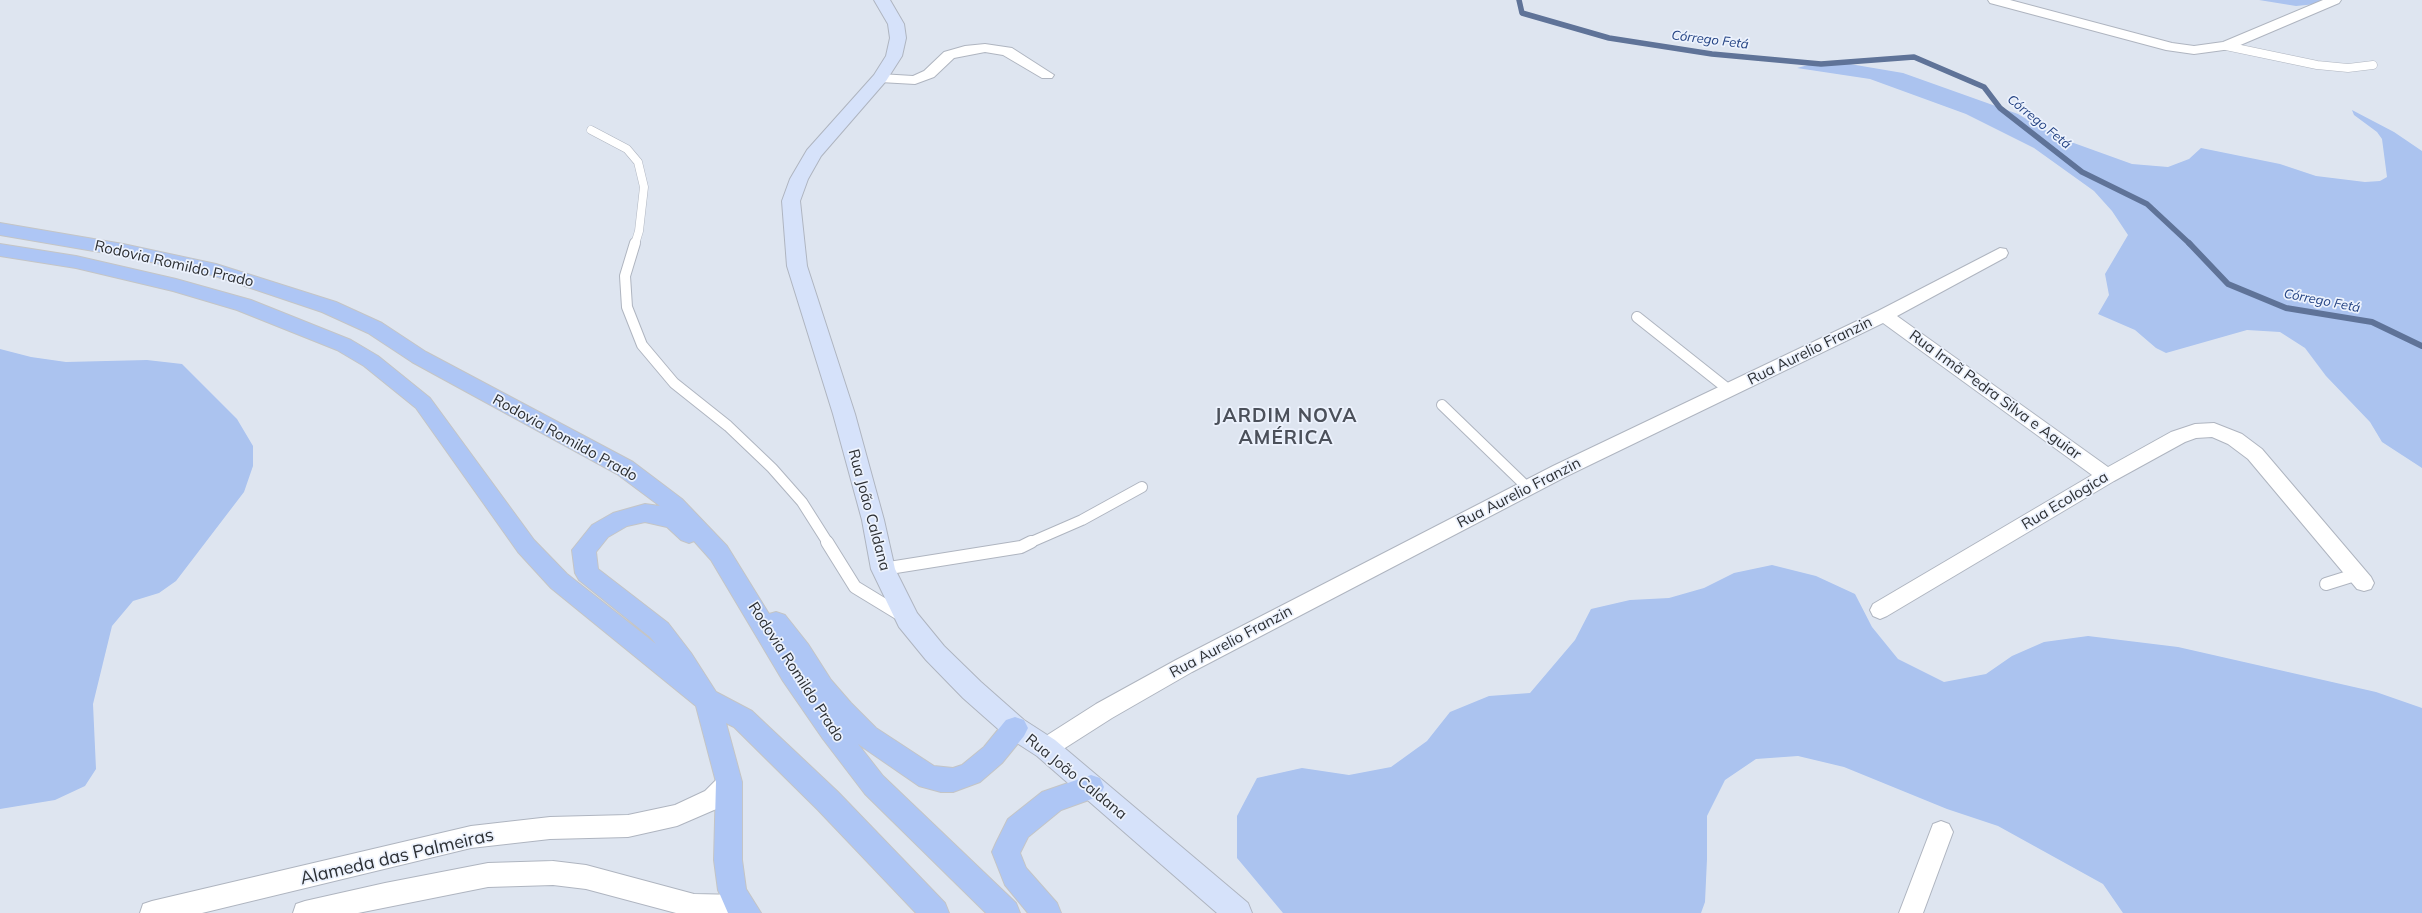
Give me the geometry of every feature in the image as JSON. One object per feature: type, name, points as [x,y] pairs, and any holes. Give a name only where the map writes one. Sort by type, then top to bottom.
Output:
[{"type":"main road","name":"Rodovia Romildo Prado","points":[[0,229],[123,250],[216,270],[329,307],[375,328],[498,401],[625,468],[674,505],[719,553],[763,622],[792,673],[832,731],[874,785],[1006,913]]},
{"type":"main road","name":"Rodovia Romildo Prado","points":[[0,250],[83,263],[176,284],[244,305],[344,345],[372,361],[404,385],[423,403],[526,546],[559,581],[707,700],[743,719],[828,800],[935,913]]},
{"type":"main road","points":[[743,911],[732,890],[728,860],[729,782],[707,700],[682,660],[659,630],[587,573],[584,550],[600,532],[622,519],[645,513],[674,522],[721,560],[730,572],[749,587],[799,651],[822,688],[842,711],[867,736],[928,777],[941,780],[953,780],[971,774],[993,755],[1015,728]]},
{"type":"main road","points":[[1047,913],[1015,876],[1006,852],[1018,828],[1035,814],[1052,801],[1091,787]]},
{"type":"street","name":"Rua João Caldana","points":[[882,0],[896,24],[898,38],[894,56],[880,78],[813,154],[799,179],[791,201],[797,266],[844,414],[873,520],[883,569],[908,620],[935,653],[972,690],[1015,728],[1046,748],[1238,913]]},
{"type":"street","points":[[1996,0],[2171,46],[2194,50],[2226,46],[2334,0]]},
{"type":"street","points":[[880,78],[915,80],[929,74],[949,56],[965,50],[985,48],[1007,51],[1047,75]]},
{"type":"street","name":"Rua Aurelio Franzin","points":[[1046,748],[1104,711],[1184,666],[1528,488],[1884,315],[2000,253]]},
{"type":"street","name":"Rua Irmã Pedra Silva e Aguiar","points":[[1884,315],[2107,476]]},
{"type":"street","name":"Rua Ecologica","points":[[1880,610],[2107,476],[2178,437],[2195,431],[2214,430],[2235,439],[2255,454],[2361,579]]},
{"type":"street","name":"Alameda das Palmeiras","points":[[152,913],[471,836],[550,828],[628,826],[677,815],[713,799],[729,782]]},
{"type":"street","points":[[1911,913],[1941,832]]},
{"type":"street","points":[[305,913],[385,895],[488,876],[553,873],[586,877],[694,906],[743,911]]},
{"type":"lane","points":[[2226,46],[2317,65],[2348,68],[2373,65]]},
{"type":"lane","points":[[591,130],[627,149],[638,162],[644,187],[640,231],[624,276],[628,307],[642,345],[674,383],[728,426],[772,468],[802,502],[855,587],[908,620]]},
{"type":"lane","points":[[1637,317],[1729,390]]},
{"type":"lane","points":[[1442,405],[1528,488]]},
{"type":"lane","points":[[883,569],[1021,547],[1082,520],[1142,487]]},
{"type":"lane","points":[[2326,584],[2361,579]]},
{"type":"shaded area","points":[[2259,0],[2326,0],[2316,4],[2296,6]]},
{"type":"shaded area","points":[[1838,62],[1903,73],[2018,114],[2043,129],[2071,142],[2132,164],[2168,167],[2189,159],[2201,148],[2280,164],[2316,176],[2365,182],[2380,181],[2387,177],[2382,139],[2377,132],[2354,115],[2352,110],[2394,132],[2422,151],[2422,468],[2382,442],[2370,422],[2326,376],[2305,348],[2280,332],[2247,330],[2166,353],[2156,348],[2135,330],[2098,314],[2109,295],[2105,274],[2128,235],[2112,211],[2094,191],[2034,148],[1966,114],[1870,79],[1797,68],[1812,64]]},
{"type":"shaded area","points":[[0,349],[31,357],[66,362],[147,360],[182,364],[237,419],[253,446],[253,466],[244,492],[176,581],[159,593],[133,601],[112,626],[93,704],[96,769],[85,786],[55,800],[0,809]]},
{"type":"shaded area","points":[[1772,565],[1816,576],[1855,594],[1872,627],[1898,659],[1944,682],[1986,674],[2012,656],[2044,642],[2088,636],[2178,647],[2376,692],[2422,708],[2422,913],[2123,913],[2103,884],[1998,826],[1947,809],[1844,767],[1798,756],[1756,759],[1725,780],[1707,816],[1705,902],[1701,913],[1283,913],[1237,858],[1237,816],[1257,778],[1302,768],[1349,775],[1391,767],[1427,741],[1450,712],[1489,696],[1530,693],[1575,640],[1591,609],[1630,600],[1669,598],[1704,588],[1734,573]]},
{"type":"waterway","name":"Córrego Fetá","points":[[1519,0],[1522,13],[1609,38],[1712,54],[1821,64],[1914,57],[1984,87],[2000,108],[2082,172],[2147,204],[2190,244]]},
{"type":"waterway","name":"Córrego Fetá","points":[[2190,244],[2228,284],[2286,308],[2372,322],[2422,346]]},
{"type":"district","name":"JARDIM NOVA AMÉRICA","points":[[1286,427]]}]
